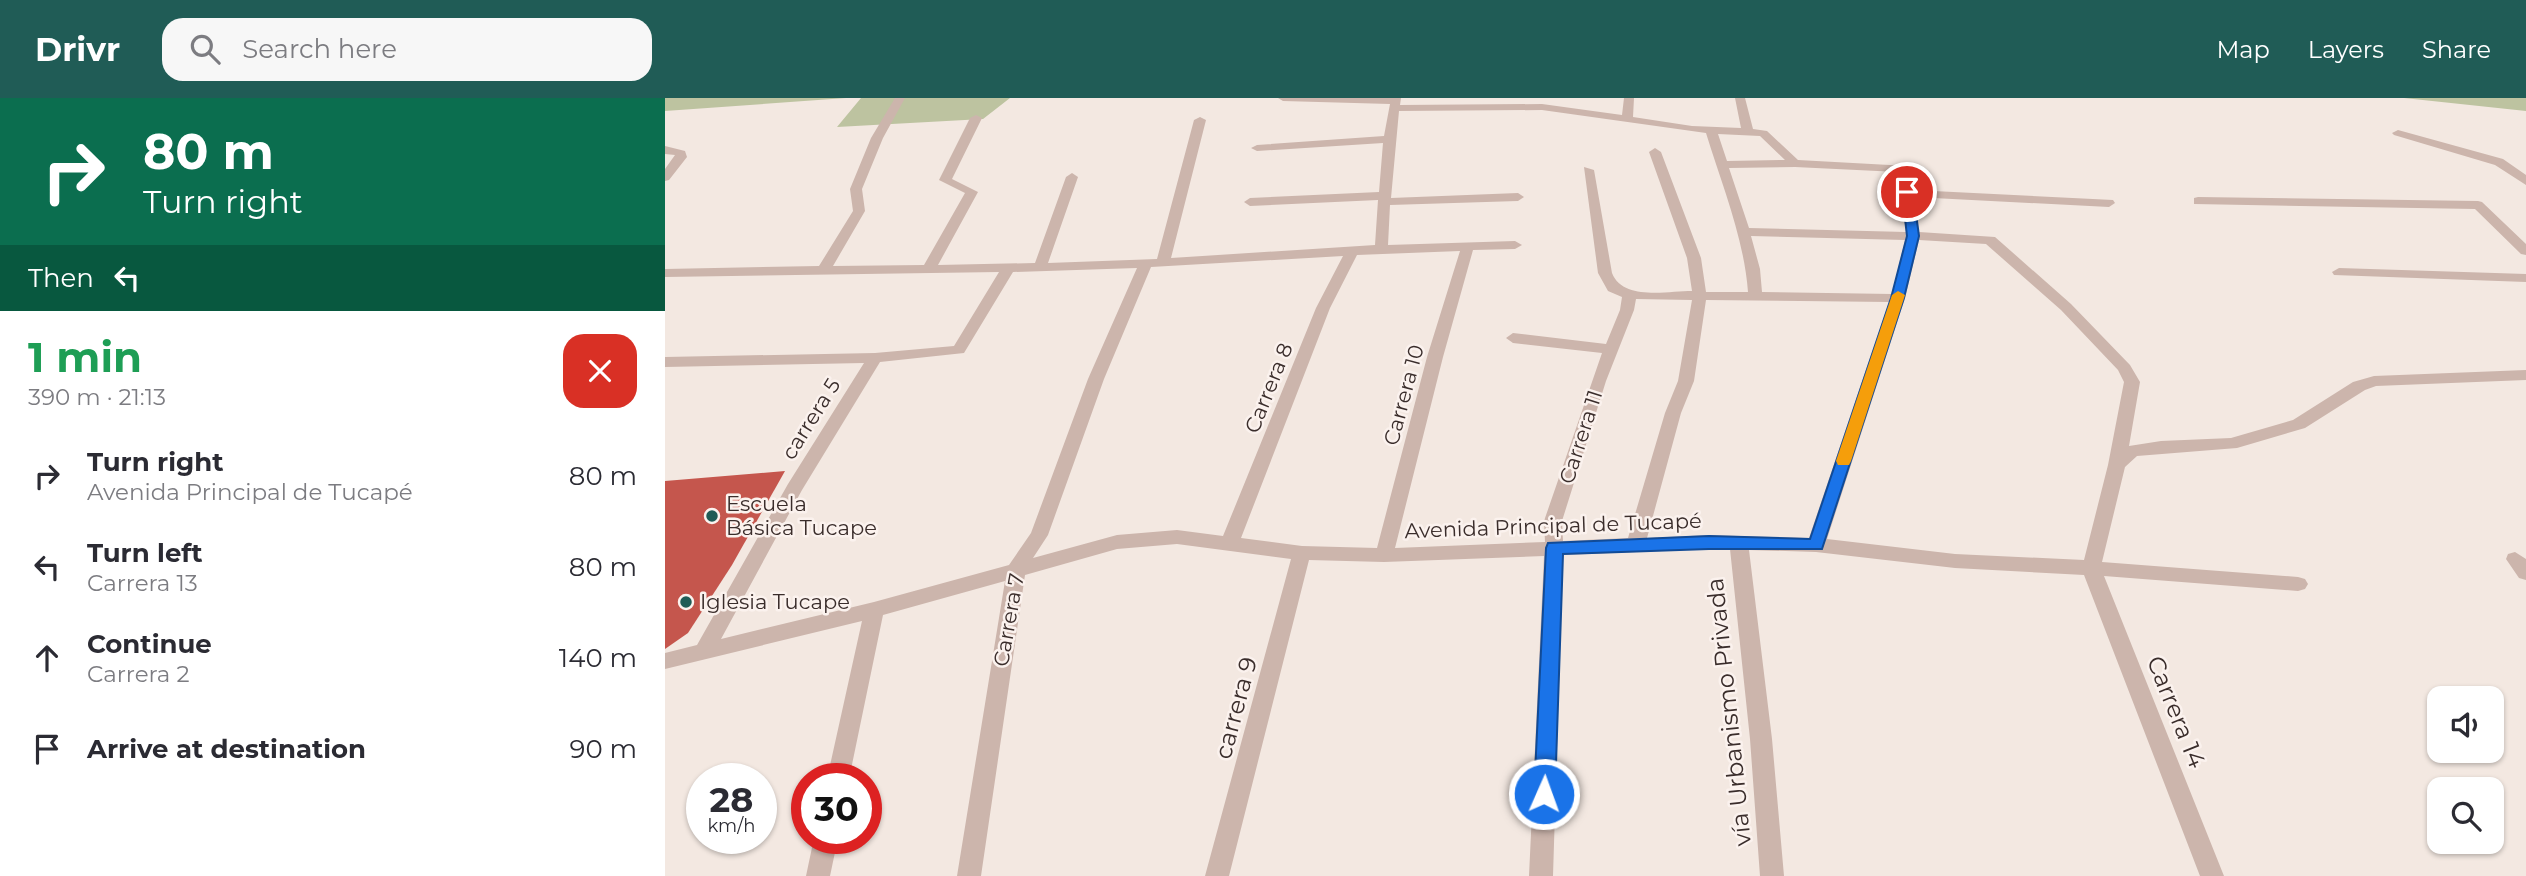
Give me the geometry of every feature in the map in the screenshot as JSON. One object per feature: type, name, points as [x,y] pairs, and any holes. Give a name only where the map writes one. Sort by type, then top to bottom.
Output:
[{"type":"street","points":[[824,270],[859,211],[856,189],[877,138],[900,98]]},
{"type":"street","points":[[1283,98],[1542,107],[1711,130],[1763,133],[1795,163]]},
{"type":"street","points":[[1627,118],[1629,98]]},
{"type":"street","points":[[1740,98],[1748,133]]},
{"type":"street","points":[[1381,249],[1389,139],[1396,102]]},
{"type":"street","points":[[929,268],[972,192],[944,180],[976,118]]},
{"type":"street","name":"Carrera 7","points":[[969,876],[1016,569],[1039,535],[1096,379],[1154,263],[1200,120]]},
{"type":"street","points":[[1711,130],[1753,269],[1755,296]]},
{"type":"street","points":[[2398,133],[2498,162],[2526,181]]},
{"type":"street","points":[[1257,148],[1389,139]]},
{"type":"street","points":[[665,150],[681,153],[681,157],[665,177]]},
{"type":"street","points":[[1635,546],[1673,413],[1686,381],[1700,296],[1691,248],[1655,152]]},
{"type":"street","points":[[1722,165],[1795,163],[1904,169],[1913,236],[1898,298],[1816,545]]},
{"type":"street","points":[[1588,170],[1605,273],[1610,288],[1629,295],[1898,298]]},
{"type":"street","points":[[1040,267],[1072,177]]},
{"type":"street","points":[[1907,192],[2109,203]]},
{"type":"street","points":[[1250,202],[1518,197]]},
{"type":"street","points":[[2198,201],[2478,205],[2526,251]]},
{"type":"street","points":[[1743,232],[1990,240],[2066,307],[2125,368],[2131,382],[2117,464],[2091,568],[2298,584]]},
{"type":"street","points":[[2511,237],[2526,238]]},
{"type":"street","points":[[665,273],[1040,267],[1381,249],[1515,245]]},
{"type":"street","name":"Carrera 10","points":[[1384,555],[1467,248]]},
{"type":"street","name":"Carrera 8","points":[[1230,542],[1323,308],[1352,252]]},
{"type":"street","points":[[665,362],[875,358],[959,350],[1008,268]]},
{"type":"street","points":[[2339,272],[2526,278]]},
{"type":"street","name":"Carrera 11","points":[[1541,876],[1553,521],[1627,310],[1629,295]]},
{"type":"street","points":[[1513,338],[1612,349]]},
{"type":"street","name":"carrera 5","points":[[704,651],[794,488],[875,358]]},
{"type":"street","points":[[2117,464],[2132,452],[2161,447],[2231,443],[2299,424],[2359,386],[2374,382],[2449,376],[2526,375]]},
{"type":"street","name":"Avenida Principal de Tucapé","points":[[665,660],[874,610],[1117,542],[1177,537],[1302,553],[1384,555],[1739,543],[1816,545],[1955,561],[2091,568]]},
{"type":"street","name":"vía Urbanismo Privada","points":[[1739,543],[1761,739],[1772,876]]},
{"type":"street","name":"carrera 9","points":[[1217,876],[1302,553]]},
{"type":"street","name":"Carrera 14","points":[[2091,568],[2212,876]]},
{"type":"street","points":[[841,763],[874,610]]},
{"type":"street","points":[[817,876],[822,854]]},
{"type":"green space","points":[[665,98],[846,98],[665,111]]},
{"type":"green space","points":[[861,98],[1010,98],[983,119],[837,127]]},
{"type":"green space","points":[[2404,98],[2526,98],[2526,111]]},
{"type":"building","name":"Escuela Básica Tucape","points":[[785,471],[732,565],[688,633],[665,649],[665,481]]},
{"type":"slow traffic","points":[[1844,461],[1898,295]]},
{"type":"place","name":"Escuela Básica Tucape","points":[[712,516]]},
{"type":"place","name":"Iglesia Tucape","points":[[686,602]]},
{"type":"route","points":[[1544,794],[1554,548],[1709,542],[1816,545],[1898,298],[1913,236],[1907,192]]}]
